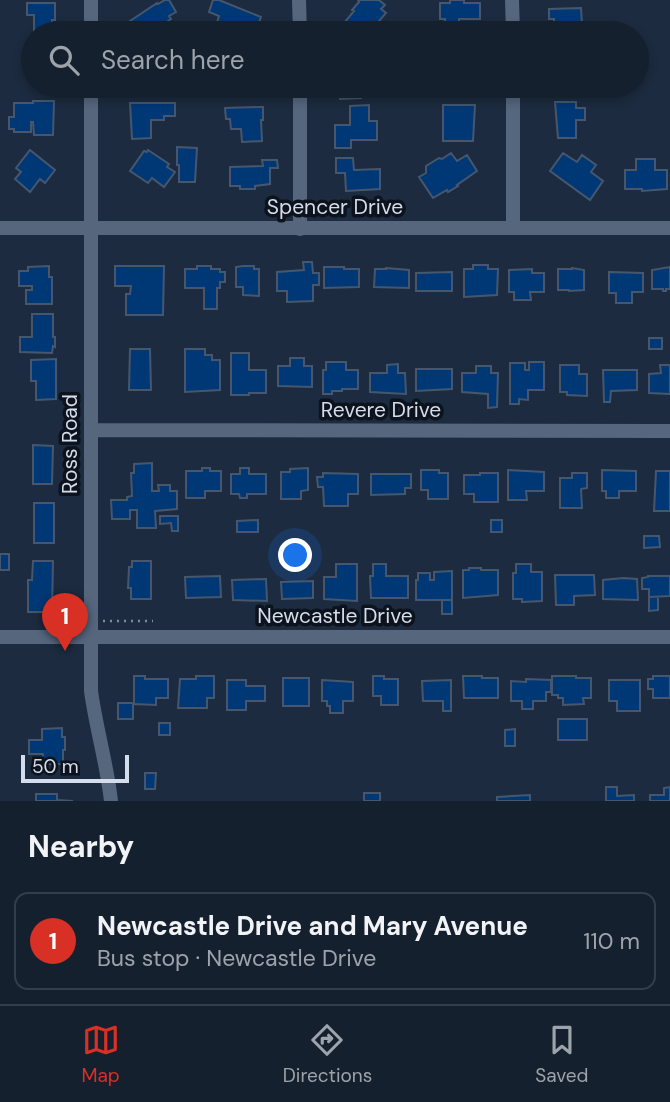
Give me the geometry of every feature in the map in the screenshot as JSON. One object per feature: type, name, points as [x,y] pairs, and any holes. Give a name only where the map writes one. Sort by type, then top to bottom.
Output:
[{"type":"street","points":[[91,0],[91,21]]},
{"type":"street","points":[[299,0],[299,21]]},
{"type":"street","points":[[512,0],[513,21]]},
{"type":"street","name":"Ross Road","points":[[91,98],[91,691],[111,801]]},
{"type":"street","points":[[300,98],[300,229]]},
{"type":"street","points":[[513,98],[513,228]]},
{"type":"street","name":"Spencer Drive","points":[[0,228],[670,228]]},
{"type":"street","name":"Revere Drive","points":[[91,430],[670,431]]},
{"type":"street","name":"Newcastle Drive","points":[[0,637],[670,637]]},
{"type":"building","points":[[169,0],[176,12],[169,16],[171,19],[130,21],[157,3]]},
{"type":"building","points":[[213,0],[219,0],[261,17],[260,21],[218,21],[219,16],[209,12]]},
{"type":"building","points":[[358,0],[379,0],[385,5],[381,9],[386,13],[379,21],[346,21]]},
{"type":"building","points":[[450,0],[464,0],[464,3],[480,3],[480,19],[440,19],[440,3],[450,3]]},
{"type":"building","points":[[27,3],[55,3],[55,20],[34,21],[34,15],[27,15]]},
{"type":"building","points":[[581,8],[582,21],[554,21],[549,19],[549,9]]},
{"type":"building","points":[[54,101],[53,135],[34,135],[33,122],[31,132],[14,132],[14,129],[9,129],[9,117],[14,117],[14,103]]},
{"type":"building","points":[[555,102],[576,102],[576,108],[585,108],[585,120],[576,120],[576,138],[558,138]]},
{"type":"building","points":[[130,103],[175,103],[175,116],[164,116],[164,120],[151,120],[151,138],[132,139]]},
{"type":"building","points":[[369,105],[369,121],[377,121],[377,140],[351,140],[351,148],[335,148],[335,125],[350,125],[350,106]]},
{"type":"building","points":[[443,105],[475,105],[473,141],[443,141]]},
{"type":"building","points":[[263,107],[262,141],[242,142],[241,129],[231,129],[225,108]]},
{"type":"building","points":[[177,147],[197,148],[195,182],[179,182]]},
{"type":"building","points":[[30,150],[55,170],[45,183],[40,179],[30,192],[15,179],[21,172],[16,168]]},
{"type":"building","points":[[148,150],[169,164],[167,167],[175,172],[164,187],[152,178],[148,183],[130,171],[144,151]]},
{"type":"building","points":[[451,153],[457,161],[467,155],[477,171],[458,186],[433,198],[419,177],[426,173],[426,166]]},
{"type":"building","points":[[563,153],[577,162],[582,155],[596,165],[591,172],[603,181],[590,200],[550,171]]},
{"type":"building","points":[[336,158],[353,158],[354,170],[380,169],[380,189],[346,191],[345,173],[336,173]]},
{"type":"building","points":[[636,159],[655,159],[655,170],[667,170],[667,189],[625,189],[625,170],[636,170]]},
{"type":"building","points":[[262,160],[277,160],[278,168],[270,168],[270,184],[255,186],[255,189],[230,186],[230,167],[263,166]]},
{"type":"building","points":[[303,262],[312,262],[313,273],[319,273],[319,285],[313,285],[313,301],[287,302],[287,291],[277,291],[277,272],[304,270]]},
{"type":"building","points":[[473,265],[488,265],[488,269],[498,269],[497,295],[464,297],[464,269],[473,269]]},
{"type":"building","points":[[49,266],[49,277],[52,277],[52,304],[26,304],[26,290],[32,290],[32,286],[19,286],[19,271],[28,271],[28,267]]},
{"type":"building","points":[[115,266],[164,266],[163,315],[126,315],[126,294],[130,294],[131,286],[115,286]]},
{"type":"building","points":[[197,266],[211,266],[211,269],[225,272],[225,282],[220,282],[220,288],[217,288],[217,309],[204,309],[204,288],[185,288],[185,269],[197,269]]},
{"type":"building","points":[[236,267],[259,269],[259,296],[243,295],[243,287],[236,287]]},
{"type":"building","points":[[324,267],[359,269],[359,287],[324,288]]},
{"type":"building","points":[[670,267],[670,289],[652,289],[652,270]]},
{"type":"building","points":[[375,269],[409,270],[409,288],[374,287]]},
{"type":"building","points":[[532,269],[532,273],[544,273],[544,292],[530,292],[531,300],[514,300],[514,292],[509,292],[509,270]]},
{"type":"building","points":[[558,269],[584,270],[584,290],[558,290]]},
{"type":"building","points":[[452,272],[452,291],[416,291],[416,273]]},
{"type":"building","points":[[609,272],[643,273],[643,292],[632,292],[632,303],[616,303],[616,293],[609,293]]},
{"type":"building","points":[[32,314],[53,314],[55,347],[53,346],[52,353],[20,352],[20,337],[32,337]]},
{"type":"building","points":[[649,338],[662,338],[662,349],[649,349]]},
{"type":"building","points":[[130,349],[150,349],[151,390],[129,390]]},
{"type":"building","points":[[185,349],[205,349],[205,355],[212,355],[212,360],[220,360],[220,390],[185,392]]},
{"type":"building","points":[[231,353],[249,353],[249,370],[266,370],[266,393],[231,395]]},
{"type":"building","points":[[290,358],[304,358],[304,366],[312,366],[312,387],[278,386],[278,366],[290,366]]},
{"type":"building","points":[[56,359],[56,399],[36,400],[36,381],[31,381],[31,360]]},
{"type":"building","points":[[326,362],[346,362],[346,370],[358,370],[358,389],[342,389],[332,391],[332,394],[323,394],[323,370],[326,370]]},
{"type":"building","points":[[529,362],[544,362],[544,390],[528,390],[528,400],[519,399],[519,404],[510,404],[510,363],[525,363],[525,370],[529,370]]},
{"type":"building","points":[[398,364],[398,373],[405,373],[406,394],[370,392],[370,373],[387,373],[387,365]]},
{"type":"building","points":[[560,365],[579,365],[579,374],[587,374],[587,396],[560,392]]},
{"type":"building","points":[[660,365],[670,365],[670,394],[649,393],[649,374],[661,373]]},
{"type":"building","points":[[476,366],[491,366],[491,373],[498,373],[497,407],[488,408],[488,394],[462,392],[462,373],[476,373]]},
{"type":"building","points":[[416,369],[452,369],[452,389],[416,391]]},
{"type":"building","points":[[603,370],[637,370],[637,390],[611,391],[610,402],[604,402]]},
{"type":"building","points":[[33,445],[53,446],[52,484],[33,484]]},
{"type":"building","points":[[152,463],[152,491],[159,491],[158,485],[170,485],[170,491],[177,491],[177,509],[155,511],[156,528],[137,528],[137,510],[130,510],[130,519],[112,519],[111,500],[127,500],[127,497],[132,496],[131,473],[134,473],[134,464]]},
{"type":"building","points":[[202,468],[221,471],[221,491],[205,491],[205,498],[186,498],[186,471],[202,471]]},
{"type":"building","points":[[240,468],[249,468],[249,474],[266,474],[266,494],[247,494],[247,498],[240,498],[239,494],[231,494],[231,474],[240,474]]},
{"type":"building","points":[[308,468],[308,490],[301,491],[301,499],[281,499],[281,472]]},
{"type":"building","points":[[421,470],[448,473],[448,499],[428,499],[428,490],[421,490]]},
{"type":"building","points":[[508,470],[544,472],[544,491],[526,491],[527,500],[508,500]]},
{"type":"building","points":[[602,470],[636,471],[636,491],[619,491],[619,498],[606,498],[606,491],[602,491]]},
{"type":"building","points":[[656,471],[670,471],[670,511],[654,511]]},
{"type":"building","points":[[323,473],[358,474],[358,494],[348,494],[348,506],[324,506],[323,487],[318,487],[317,477],[323,477]]},
{"type":"building","points":[[498,473],[498,502],[474,502],[474,494],[464,494],[464,475]]},
{"type":"building","points":[[572,473],[587,473],[587,488],[581,489],[582,508],[560,508],[560,478],[572,478]]},
{"type":"building","points":[[371,474],[411,474],[411,488],[405,488],[405,494],[371,495]]},
{"type":"building","points":[[34,503],[54,503],[54,543],[34,543]]},
{"type":"building","points":[[160,516],[178,516],[178,531],[172,531],[171,523],[160,524]]},
{"type":"building","points":[[258,520],[258,532],[237,532],[237,521]]},
{"type":"building","points":[[491,520],[502,520],[502,532],[491,532]]},
{"type":"building","points":[[644,536],[659,536],[660,547],[644,548]]},
{"type":"building","points":[[0,554],[9,554],[9,570],[0,570]]},
{"type":"building","points":[[33,561],[53,561],[52,612],[28,612],[28,580],[32,580]]},
{"type":"building","points":[[132,561],[151,561],[151,599],[131,599],[131,588],[128,588]]},
{"type":"building","points":[[336,564],[357,564],[357,601],[324,599],[324,577],[336,577]]},
{"type":"building","points":[[373,564],[386,564],[386,576],[408,576],[408,598],[371,598],[370,576],[373,576]]},
{"type":"building","points":[[516,564],[531,564],[531,572],[542,572],[542,601],[522,602],[522,599],[513,599],[513,573],[516,573]]},
{"type":"building","points":[[463,570],[498,570],[498,595],[463,598]]},
{"type":"building","points":[[452,571],[452,600],[416,600],[418,573],[430,573],[430,580],[434,580],[434,572]]},
{"type":"building","points":[[555,575],[594,575],[595,595],[574,596],[574,605],[556,605]]},
{"type":"building","points":[[220,576],[221,597],[186,598],[185,577]]},
{"type":"building","points":[[670,576],[670,596],[649,597],[649,589],[642,589],[642,578]]},
{"type":"building","points":[[266,579],[267,601],[233,600],[232,580]]},
{"type":"building","points":[[637,579],[638,600],[603,599],[603,580]]},
{"type":"building","points":[[313,581],[313,598],[282,599],[281,582]]},
{"type":"building","points":[[649,597],[658,597],[658,610],[649,611]]},
{"type":"building","points":[[442,600],[452,600],[452,614],[442,614]]},
{"type":"building","points":[[134,676],[168,679],[168,698],[156,698],[156,705],[134,704]]},
{"type":"building","points":[[196,676],[214,676],[214,698],[207,698],[207,708],[178,708],[180,679],[196,679]]},
{"type":"building","points":[[373,676],[398,679],[398,705],[381,705],[381,696],[373,696]]},
{"type":"building","points":[[463,676],[498,678],[498,698],[464,698]]},
{"type":"building","points":[[552,676],[591,678],[591,698],[583,698],[584,704],[563,705],[563,698],[552,695]]},
{"type":"building","points":[[653,676],[670,676],[670,698],[653,698],[653,689],[648,689],[648,679],[653,679]]},
{"type":"building","points":[[283,678],[309,678],[309,706],[283,706]]},
{"type":"building","points":[[526,679],[551,680],[551,692],[546,692],[546,701],[533,701],[533,709],[522,709],[522,701],[511,701],[511,681],[526,682]]},
{"type":"building","points":[[227,680],[246,680],[246,686],[265,686],[265,701],[246,701],[246,710],[227,710]]},
{"type":"building","points":[[322,680],[353,682],[353,701],[343,701],[343,713],[330,713],[327,701],[322,701]]},
{"type":"building","points":[[451,680],[451,711],[443,711],[443,701],[423,701],[422,681]]},
{"type":"building","points":[[609,680],[640,680],[640,711],[617,711],[617,701],[609,701]]},
{"type":"building","points":[[118,703],[133,703],[133,719],[118,719]]},
{"type":"building","points":[[558,719],[587,719],[587,740],[558,740]]},
{"type":"building","points":[[159,723],[170,723],[170,735],[159,735]]},
{"type":"building","points":[[62,728],[62,737],[65,737],[63,764],[43,764],[43,754],[29,754],[29,740],[42,740],[42,729]]},
{"type":"building","points":[[515,729],[515,746],[505,746],[505,730]]},
{"type":"building","points":[[145,773],[156,773],[155,789],[145,789]]},
{"type":"building","points":[[606,787],[617,787],[617,796],[634,795],[634,801],[606,801]]},
{"type":"building","points":[[670,787],[670,801],[650,801],[650,795],[664,795],[664,788]]},
{"type":"building","points":[[364,793],[380,793],[380,801],[364,801]]},
{"type":"building","points":[[36,794],[57,794],[57,800],[73,801],[36,801]]},
{"type":"building","points":[[530,795],[530,801],[497,801],[497,797]]},
{"type":"place","name":"Newcastle Drive and Mary Avenue","points":[[65,651]]}]
